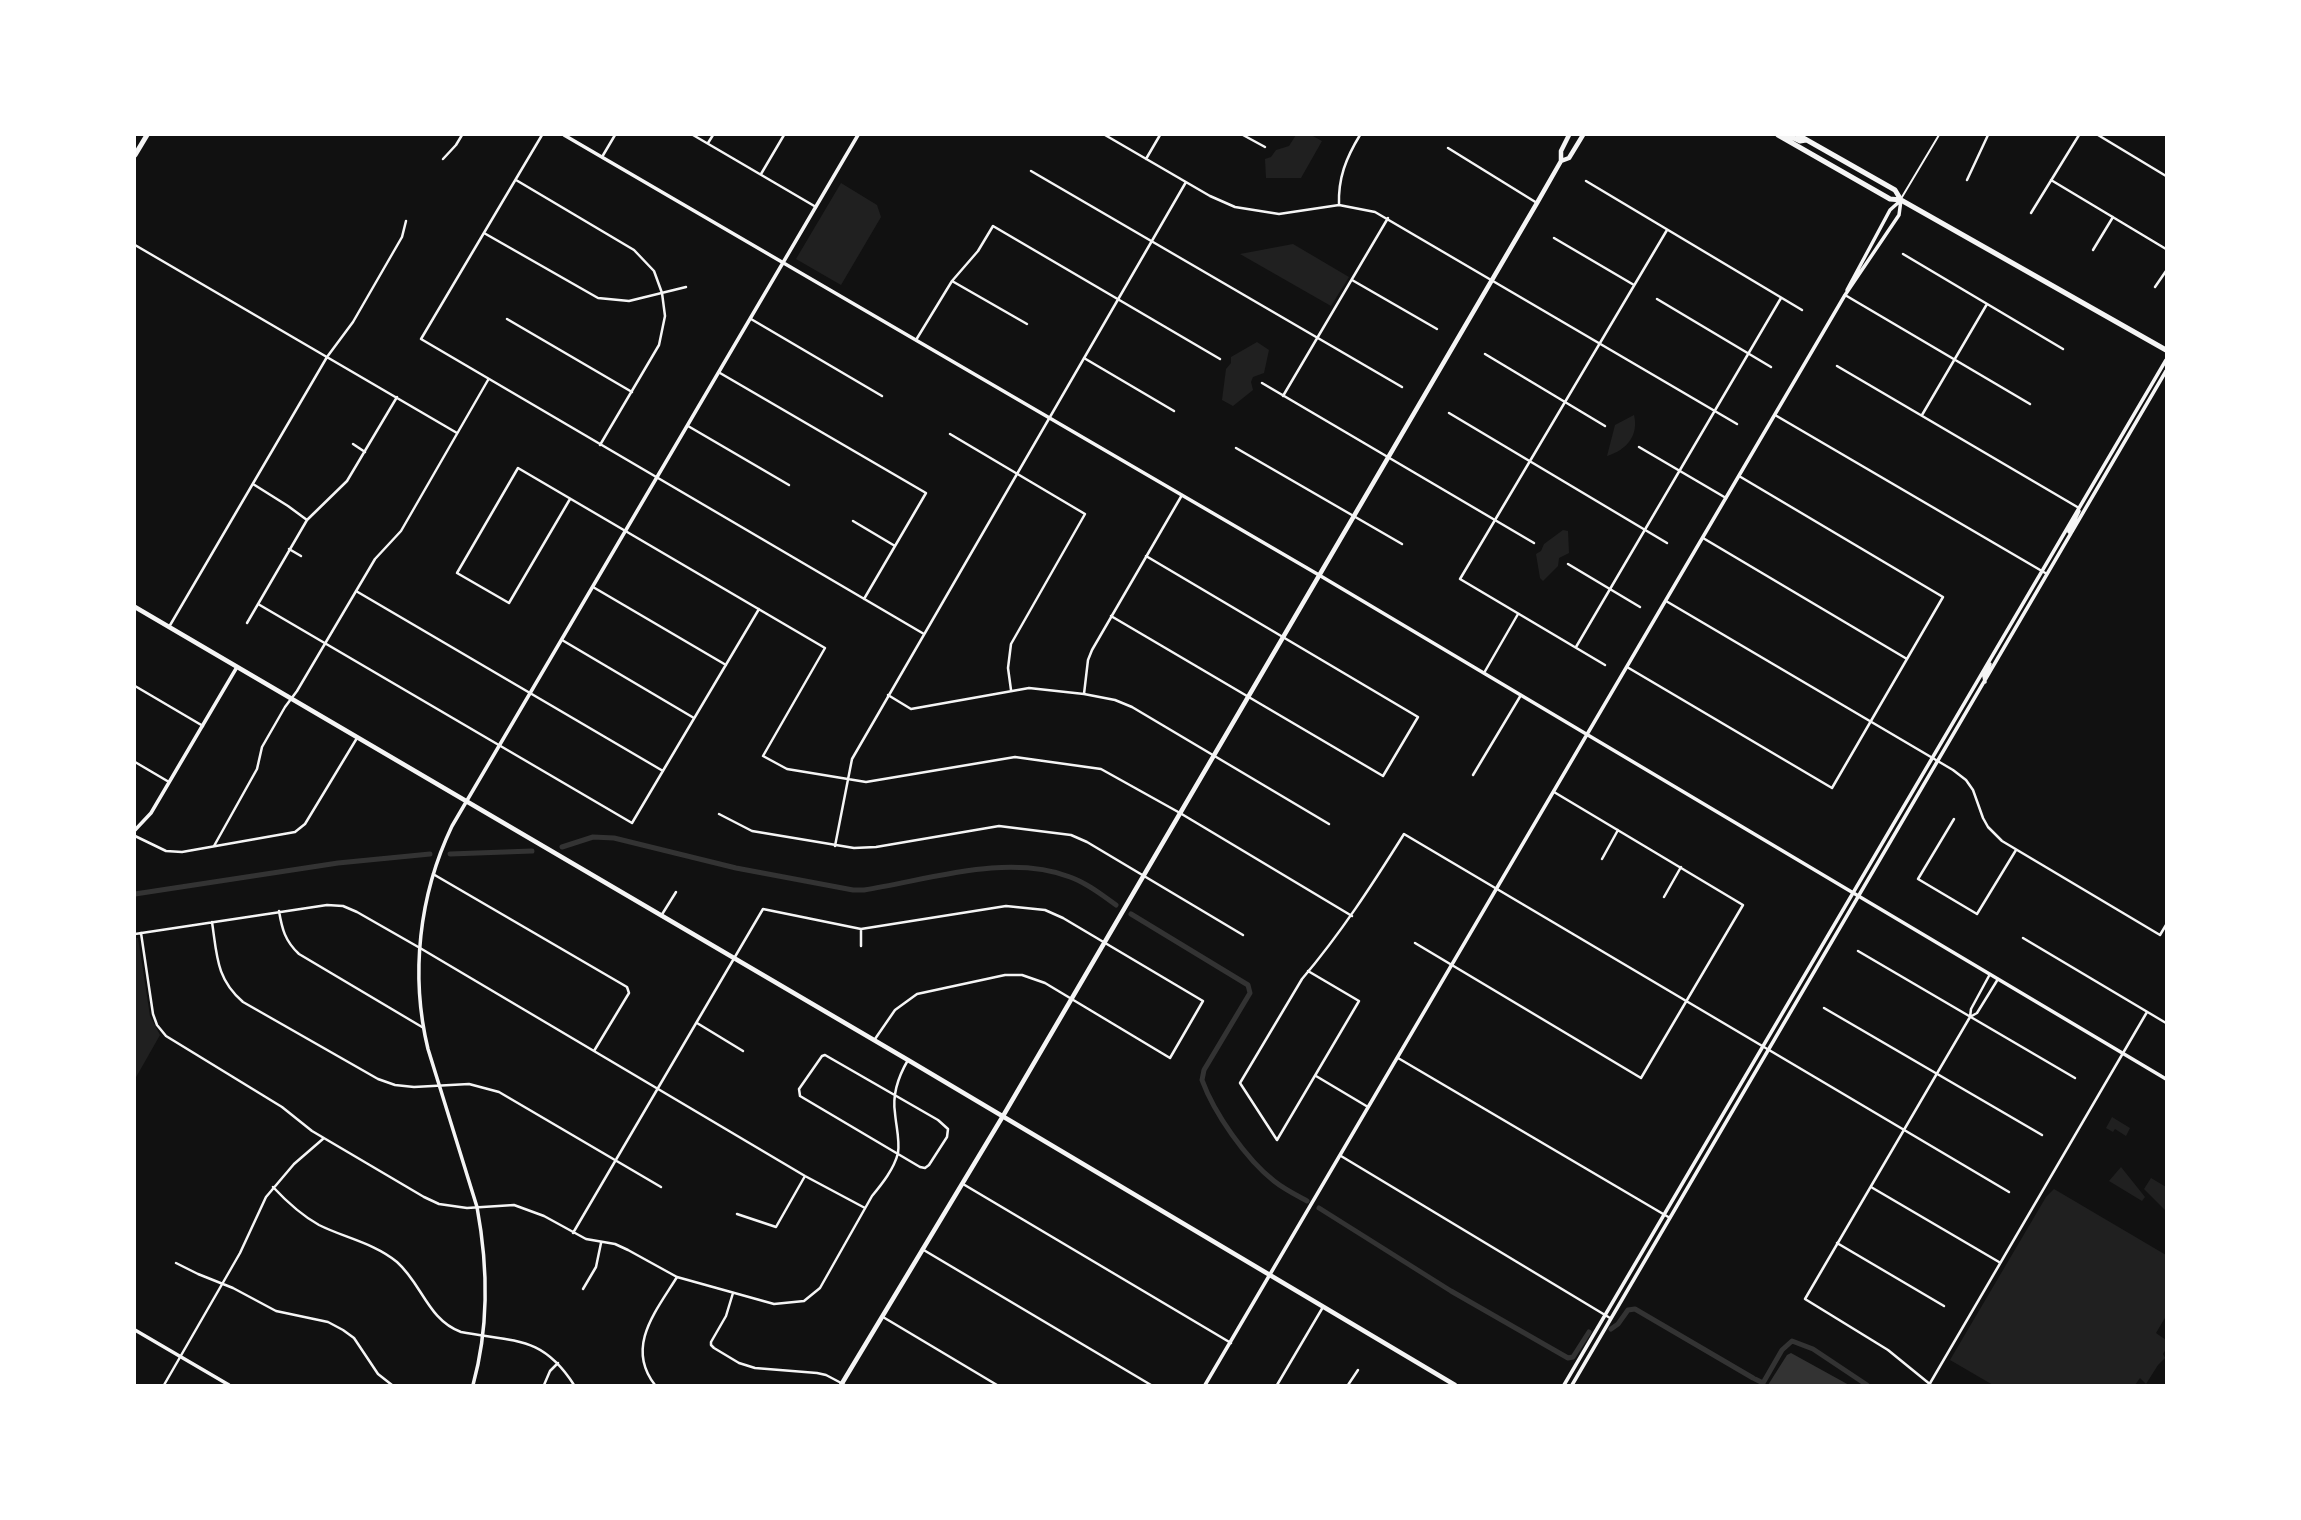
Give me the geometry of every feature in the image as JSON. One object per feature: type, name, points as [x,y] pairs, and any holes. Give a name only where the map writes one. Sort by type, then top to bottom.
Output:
[{"type":"main road","points":[[135,155],[147,135]]},
{"type":"main road","points":[[843,1385],[1537,203],[1561,161],[1560,151],[1569,135]]},
{"type":"main road","points":[[1561,161],[1569,158],[1583,135]]},
{"type":"main road","points":[[1778,135],[1890,199],[1901,200],[2166,351]]},
{"type":"main road","points":[[1787,135],[1800,141],[1806,140]]},
{"type":"main road","points":[[1798,135],[1895,190],[1901,200]]},
{"type":"main road","points":[[135,607],[908,1060],[1455,1385]]},
{"type":"street","points":[[443,159],[462,135]]},
{"type":"street","points":[[542,135],[421,339],[925,634]]},
{"type":"street","points":[[564,135],[1319,575],[2166,1079]]},
{"type":"street","points":[[602,157],[615,135]]},
{"type":"street","points":[[693,135],[816,206]]},
{"type":"street","points":[[708,144],[713,135]]},
{"type":"street","points":[[761,174],[784,135]]},
{"type":"street","points":[[473,1385],[484,1336],[485,1264],[477,1207],[422,1027],[422,920],[433,874],[441,849],[466,802],[858,135]]},
{"type":"street","points":[[1105,135],[1224,203],[1267,214],[1339,205],[1363,208],[1388,219],[1737,424]]},
{"type":"street","points":[[1146,159],[1160,135]]},
{"type":"street","points":[[1243,135],[1265,147]]},
{"type":"street","points":[[1339,205],[1338,187],[1342,172],[1360,135]]},
{"type":"street","points":[[1967,180],[1988,135]]},
{"type":"street","points":[[2031,213],[2079,135]]},
{"type":"street","points":[[2098,135],[2166,176]]},
{"type":"street","points":[[1448,148],[1537,203]]},
{"type":"street","points":[[1031,171],[1402,387]]},
{"type":"street","points":[[516,180],[634,250],[654,271],[663,293],[665,316],[662,336],[655,354],[600,445]]},
{"type":"street","points":[[2052,180],[2166,249]]},
{"type":"street","points":[[1586,181],[1802,310]]},
{"type":"street","points":[[835,846],[852,759],[1186,182]]},
{"type":"street","points":[[1845,295],[1899,215],[1901,200]]},
{"type":"street","points":[[1205,1385],[1845,295],[1890,210],[1901,200]]},
{"type":"street","points":[[2093,250],[2113,217]]},
{"type":"street","points":[[1283,396],[1388,219]]},
{"type":"street","points":[[169,627],[327,357],[356,318],[402,237],[406,221]]},
{"type":"street","points":[[916,340],[952,281],[978,251],[993,226],[1220,359]]},
{"type":"street","points":[[1605,665],[1460,579],[1667,230]]},
{"type":"street","points":[[484,233],[598,298],[629,301],[686,287]]},
{"type":"street","points":[[1554,238],[1634,285]]},
{"type":"street","points":[[135,245],[457,433]]},
{"type":"street","points":[[1903,254],[2063,349]]},
{"type":"street","points":[[2155,287],[2166,271]]},
{"type":"street","points":[[1352,280],[1437,329]]},
{"type":"street","points":[[952,281],[1027,324]]},
{"type":"street","points":[[1845,295],[2030,404]]},
{"type":"street","points":[[1576,647],[1781,298]]},
{"type":"street","points":[[1657,299],[1771,367]]},
{"type":"street","points":[[1922,415],[1987,304]]},
{"type":"street","points":[[507,319],[632,392]]},
{"type":"street","points":[[751,319],[883,396]]},
{"type":"street","points":[[1485,355],[1605,426]]},
{"type":"street","points":[[1084,358],[1174,411]]},
{"type":"street","points":[[1572,1385],[1762,1046],[2166,360]]},
{"type":"street","points":[[1837,366],[2079,508]]},
{"type":"street","points":[[1564,1385],[1768,1051],[2166,371]]},
{"type":"street","points":[[719,372],[926,493],[864,599]]},
{"type":"street","points":[[214,846],[257,769],[262,747],[375,559],[401,531],[488,380]]},
{"type":"street","points":[[1262,383],[1534,543]]},
{"type":"street","points":[[247,623],[307,520],[347,481],[397,397]]},
{"type":"street","points":[[1449,413],[1667,542]]},
{"type":"street","points":[[1775,415],[2047,574]]},
{"type":"street","points":[[688,426],[789,485]]},
{"type":"street","points":[[950,434],[1085,514],[1011,644],[1008,668],[1011,690]]},
{"type":"street","points":[[353,444],[365,452]]},
{"type":"street","points":[[1237,447],[1402,544]]},
{"type":"street","points":[[1639,447],[1726,498]]},
{"type":"street","points":[[570,499],[509,604],[457,573],[518,468],[825,648],[763,757],[787,769],[874,782],[1023,758],[1101,769],[1352,916]]},
{"type":"street","points":[[1627,667],[1832,788],[1871,722],[1943,597],[1739,476]]},
{"type":"street","points":[[253,484],[307,520]]},
{"type":"street","points":[[1084,694],[1088,660],[1182,495]]},
{"type":"street","points":[[2065,544],[2079,514],[2079,508]]},
{"type":"street","points":[[853,521],[895,546]]},
{"type":"street","points":[[1703,538],[1907,659]]},
{"type":"street","points":[[289,549],[301,556]]},
{"type":"street","points":[[1111,616],[1383,776],[1419,717],[1146,556]]},
{"type":"street","points":[[1569,564],[1640,607]]},
{"type":"street","points":[[593,587],[726,665]]},
{"type":"street","points":[[356,591],[663,771]]},
{"type":"street","points":[[1666,600],[1966,780],[1973,790],[1988,827],[2002,841],[2160,935],[2166,925]]},
{"type":"street","points":[[258,604],[632,823],[759,609]]},
{"type":"street","points":[[1484,673],[1518,614]]},
{"type":"street","points":[[1984,682],[1984,676],[2007,631]]},
{"type":"street","points":[[562,640],[694,718]]},
{"type":"street","points":[[135,830],[151,813],[237,667]]},
{"type":"street","points":[[135,686],[203,726]]},
{"type":"street","points":[[888,695],[911,709],[1011,690],[1040,688],[1123,703],[1329,824]]},
{"type":"street","points":[[1473,775],[1521,695]]},
{"type":"street","points":[[135,836],[166,850],[182,852],[291,834],[305,824],[357,737]]},
{"type":"street","points":[[135,762],[169,782]]},
{"type":"street","points":[[1415,943],[1641,1078],[1743,905],[1554,792]]},
{"type":"street","points":[[719,814],[751,831],[835,846],[876,848],[986,828],[1015,827],[1079,838],[1243,935]]},
{"type":"street","points":[[1954,819],[1918,879],[1977,914],[2016,850]]},
{"type":"street","points":[[1602,859],[1618,831]]},
{"type":"street","points":[[1308,971],[1359,1002],[1277,1140],[1240,1083],[1308,971],[1323,956],[1352,916],[1404,834],[2009,1192]]},
{"type":"street","points":[[1664,897],[1681,867]]},
{"type":"street","points":[[433,874],[629,990],[594,1051]]},
{"type":"street","points":[[661,916],[676,892]]},
{"type":"street","points":[[135,934],[279,911],[327,905],[343,906],[420,948],[865,1208]]},
{"type":"street","points":[[573,1233],[763,909],[861,929],[1006,906],[1045,911],[1063,918],[1203,1001],[1170,1058],[1035,978],[1022,975],[1005,975],[927,990],[901,1004],[875,1041]]},
{"type":"street","points":[[279,911],[283,933],[289,945],[299,954],[422,1027]]},
{"type":"street","points":[[212,922],[219,970],[233,993],[243,1002],[378,1079],[414,1087],[469,1084],[499,1092],[661,1186]]},
{"type":"street","points":[[860,946],[861,929]]},
{"type":"street","points":[[141,933],[153,1014],[159,1028],[175,1043],[282,1107],[324,1138],[424,1198],[454,1207],[514,1205],[544,1216],[573,1233],[601,1243],[615,1244],[677,1277],[774,1304],[804,1301],[820,1288],[865,1208],[882,1184],[898,1154],[894,1095],[908,1060]]},
{"type":"street","points":[[2023,938],[2166,1023]]},
{"type":"street","points":[[1858,951],[2076,1079]]},
{"type":"street","points":[[1990,974],[1971,1009],[1970,1017],[1805,1299],[1888,1350],[1930,1385],[2147,1012]]},
{"type":"street","points":[[1970,1017],[1977,1013],[1998,979]]},
{"type":"street","points":[[1825,1007],[2042,1136]]},
{"type":"street","points":[[697,1023],[743,1051]]},
{"type":"street","points":[[825,1055],[894,1095],[938,1120],[948,1129],[947,1137],[925,1168],[805,1100],[800,1096],[799,1089],[816,1062],[825,1055]]},
{"type":"street","points":[[1398,1058],[1667,1217]]},
{"type":"street","points":[[1316,1076],[1369,1108]]},
{"type":"street","points":[[164,1385],[223,1283],[273,1187],[324,1138]]},
{"type":"street","points":[[1340,1156],[1610,1318]]},
{"type":"street","points":[[737,1214],[776,1227],[805,1175]]},
{"type":"street","points":[[962,1183],[1231,1343]]},
{"type":"street","points":[[273,1187],[304,1216],[365,1242],[395,1261],[418,1285],[442,1322],[461,1332],[529,1343],[558,1363],[574,1385]]},
{"type":"street","points":[[1871,1187],[2000,1262]]},
{"type":"street","points":[[583,1289],[596,1267],[601,1243]]},
{"type":"street","points":[[1837,1243],[1944,1306]]},
{"type":"street","points":[[922,1249],[1151,1385]]},
{"type":"street","points":[[176,1263],[223,1283],[276,1311],[328,1322],[343,1329],[354,1338],[378,1374],[392,1385]]},
{"type":"street","points":[[655,1385],[643,1364],[643,1339],[677,1277]]},
{"type":"street","points":[[733,1293],[726,1316],[711,1345],[745,1366],[817,1373],[843,1385]]},
{"type":"street","points":[[1277,1385],[1324,1307]]},
{"type":"street","points":[[882,1317],[997,1385]]},
{"type":"street","points":[[135,1330],[229,1385]]},
{"type":"street","points":[[544,1385],[550,1371],[558,1363]]},
{"type":"street","points":[[1348,1385],[1358,1370]]},
{"type":"lane","points":[[1901,200],[1939,135]]},
{"type":"shaded area","points":[[1296,135],[1311,135],[1322,141],[1301,178],[1266,178],[1265,159],[1271,157],[1276,150],[1289,146]]},
{"type":"shaded area","points":[[841,183],[877,205],[881,217],[841,285],[796,259]]},
{"type":"shaded area","points":[[1293,244],[1349,277],[1331,306],[1240,254]]},
{"type":"shaded area","points":[[1257,342],[1269,350],[1264,373],[1253,377],[1253,390],[1233,406],[1222,400],[1226,369],[1231,363],[1231,357]]},
{"type":"shaded area","points":[[1634,415],[1635,429],[1630,441],[1607,456],[1615,425]]},
{"type":"shaded area","points":[[1563,530],[1568,531],[1569,553],[1559,558],[1558,566],[1543,581],[1540,578],[1536,554],[1544,544]]},
{"type":"shaded area","points":[[135,938],[138,938],[150,1016],[160,1035],[135,1079]]},
{"type":"shaded area","points":[[2112,1117],[2130,1128],[2126,1136],[2115,1129],[2113,1132],[2106,1128]]},
{"type":"shaded area","points":[[2121,1167],[2145,1197],[2142,1201],[2109,1181]]},
{"type":"shaded area","points":[[2151,1178],[2166,1187],[2166,1211],[2144,1189]]},
{"type":"shaded area","points":[[2054,1189],[2166,1255],[2166,1316],[2156,1333],[2166,1340],[2163,1354],[2165,1358],[2146,1384],[2140,1378],[2135,1385],[1993,1385],[1950,1360],[2046,1197]]},
{"type":"shaded area","points":[[1791,1353],[1849,1385],[1768,1385]]},
{"type":"waterway","points":[[562,847],[593,837],[614,838],[736,868],[853,890],[994,868],[1046,870],[1070,877],[1116,905]]},
{"type":"waterway","points":[[450,854],[532,851]]},
{"type":"waterway","points":[[135,894],[338,863],[430,854]]},
{"type":"waterway","points":[[1131,914],[1248,985],[1250,993],[1204,1070],[1202,1080],[1223,1121],[1253,1161],[1278,1184],[1307,1201]]},
{"type":"waterway","points":[[1319,1208],[1451,1291],[1568,1358],[1573,1357],[1589,1332]]},
{"type":"waterway","points":[[1611,1329],[1628,1310],[1635,1309],[1753,1378]]},
{"type":"waterway","points":[[1755,1379],[1763,1383],[1782,1350],[1792,1341],[1813,1349],[1867,1385]]}]
